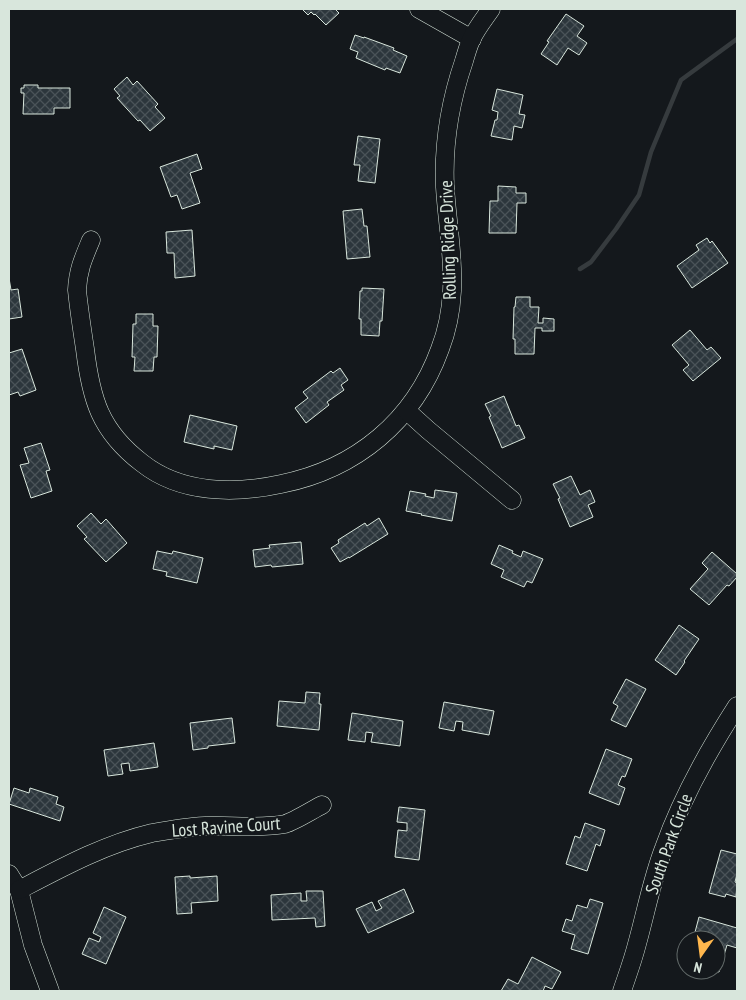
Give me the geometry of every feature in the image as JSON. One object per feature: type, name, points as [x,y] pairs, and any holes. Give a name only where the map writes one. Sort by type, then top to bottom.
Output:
[{"type":"street","points":[[419,9],[472,39]]},
{"type":"street","name":"Rolling Ridge Drive","points":[[91,240],[80,265],[77,290],[89,379],[100,412],[113,435],[133,457],[158,474],[173,481],[201,488],[233,491],[261,489],[300,480],[330,469],[358,454],[387,432],[406,411],[435,364],[444,338],[450,312],[453,272],[445,186],[445,149],[459,75],[472,39],[490,9]]},
{"type":"street","points":[[406,411],[512,500]]},
{"type":"street","name":"South Park Circle","points":[[622,991],[637,946],[658,866],[675,818],[716,738],[737,706]]},
{"type":"street","name":"Lost Ravine Court","points":[[19,890],[114,844],[177,829],[204,826],[286,824],[322,805]]},
{"type":"street","points":[[9,874],[19,890],[33,945],[50,991]]},
{"type":"building","points":[[302,9],[335,9],[339,13],[326,25],[315,14],[311,12],[308,15]]},
{"type":"building","points":[[566,14],[584,26],[577,36],[587,43],[579,55],[568,48],[557,65],[541,54],[549,42],[547,41]]},
{"type":"building","points":[[355,35],[394,48],[393,50],[407,56],[400,73],[386,68],[385,70],[356,58],[358,52],[350,49]]},
{"type":"building","points":[[127,77],[133,85],[137,81],[158,104],[155,107],[165,118],[150,131],[117,98],[120,96],[114,89]]},
{"type":"building","points":[[24,85],[38,85],[38,88],[70,88],[70,108],[54,108],[54,114],[23,114],[24,93],[21,93],[21,88],[24,88]]},
{"type":"building","points":[[497,89],[523,95],[519,114],[525,115],[522,128],[514,126],[512,140],[491,136],[495,120],[497,120],[498,112],[492,110]]},
{"type":"building","points":[[358,136],[380,139],[375,183],[358,181],[360,165],[354,165]]},
{"type":"building","points":[[197,154],[202,169],[190,173],[200,203],[182,209],[177,195],[171,197],[160,167]]},
{"type":"building","points":[[498,186],[516,187],[516,193],[526,193],[526,203],[517,203],[516,233],[489,233],[490,201],[498,201]]},
{"type":"building","points":[[362,209],[364,226],[367,226],[370,257],[347,259],[343,211]]},
{"type":"building","points":[[192,230],[195,276],[175,278],[174,253],[167,253],[166,232]]},
{"type":"building","points":[[707,238],[710,243],[712,241],[728,263],[692,288],[677,266],[699,250],[696,245]]},
{"type":"building","points":[[9,278],[11,290],[18,289],[22,317],[9,319]]},
{"type":"building","points":[[362,288],[384,289],[379,336],[361,335],[361,319],[359,319],[360,291],[362,291]]},
{"type":"building","points":[[516,297],[530,297],[530,307],[539,307],[538,323],[543,323],[543,318],[554,319],[554,331],[542,331],[542,328],[535,328],[534,354],[515,354],[515,339],[513,339]]},
{"type":"building","points":[[136,314],[153,314],[153,326],[158,326],[157,357],[154,357],[153,371],[134,371],[135,357],[132,357],[133,324],[136,324]]},
{"type":"building","points":[[690,330],[707,350],[711,347],[721,358],[693,381],[683,370],[689,365],[672,345]]},
{"type":"building","points":[[22,349],[36,390],[20,396],[18,392],[9,395],[9,353]]},
{"type":"building","points":[[340,368],[348,380],[341,385],[344,390],[327,402],[329,405],[306,423],[295,408],[308,398],[303,392],[331,371],[333,373]]},
{"type":"building","points":[[504,396],[516,426],[519,425],[525,438],[502,448],[485,404]]},
{"type":"building","points":[[190,415],[237,426],[232,450],[214,446],[214,449],[184,442]]},
{"type":"building","points":[[41,443],[50,470],[46,471],[52,491],[31,498],[20,465],[29,463],[24,448]]},
{"type":"building","points":[[571,476],[580,495],[590,490],[595,502],[588,505],[593,517],[570,527],[553,484]]},
{"type":"building","points":[[435,490],[457,493],[452,521],[406,511],[410,491],[426,494],[425,496],[434,498]]},
{"type":"building","points":[[91,513],[101,524],[106,519],[127,543],[106,562],[84,539],[87,537],[77,526]]},
{"type":"building","points":[[379,518],[388,534],[340,562],[331,548],[339,543],[338,540],[365,523],[367,526]]},
{"type":"building","points":[[301,542],[303,564],[255,567],[253,550],[270,548],[269,545]]},
{"type":"building","points":[[499,545],[521,557],[523,551],[543,559],[532,583],[527,581],[524,587],[501,577],[504,570],[491,564]]},
{"type":"building","points":[[157,551],[172,554],[173,551],[203,558],[197,583],[166,576],[167,572],[153,569]]},
{"type":"building","points":[[712,552],[737,574],[737,577],[709,605],[690,589],[708,569],[702,563]]},
{"type":"building","points":[[679,625],[699,639],[676,675],[655,660]]},
{"type":"building","points":[[626,679],[646,689],[626,727],[611,720],[618,706],[613,703]]},
{"type":"building","points":[[306,692],[320,693],[319,730],[277,726],[279,701],[305,703]]},
{"type":"building","points":[[444,702],[494,711],[489,735],[462,730],[463,722],[456,721],[454,731],[439,728]]},
{"type":"building","points":[[352,713],[403,721],[400,746],[371,742],[373,733],[366,732],[365,742],[348,740]]},
{"type":"building","points":[[232,718],[235,743],[193,750],[190,723]]},
{"type":"building","points":[[154,743],[158,767],[130,771],[129,763],[121,764],[123,774],[108,776],[104,750]]},
{"type":"building","points":[[606,749],[632,759],[625,777],[622,776],[618,785],[625,788],[619,805],[589,793]]},
{"type":"building","points":[[14,788],[29,793],[30,788],[58,797],[56,804],[64,807],[60,821],[9,804]]},
{"type":"building","points":[[399,807],[425,810],[419,860],[395,857],[398,830],[407,831],[407,823],[397,822]]},
{"type":"building","points":[[585,823],[605,830],[600,846],[596,844],[587,871],[566,864],[575,836],[580,838]]},
{"type":"building","points":[[721,850],[737,854],[736,897],[726,894],[725,897],[709,893]]},
{"type":"building","points":[[190,876],[190,878],[217,876],[218,901],[191,903],[192,913],[177,914],[175,877]]},
{"type":"building","points":[[404,889],[414,912],[368,933],[356,909],[372,902],[376,911],[382,908],[378,901]]},
{"type":"building","points":[[306,891],[323,891],[325,926],[316,927],[315,918],[272,920],[271,895],[301,893],[301,901],[307,901]]},
{"type":"building","points":[[590,899],[603,903],[588,954],[571,949],[575,935],[562,931],[566,919],[572,921],[577,905],[587,908]]},
{"type":"building","points":[[104,907],[126,917],[106,964],[82,954],[89,938],[99,942],[101,937],[93,933]]},
{"type":"building","points":[[699,917],[737,928],[737,948],[727,945],[726,948],[726,930],[696,930]]},
{"type":"building","points":[[532,957],[561,972],[552,989],[545,986],[543,991],[501,991],[508,979],[518,984]]},
{"type":"waterway","points":[[580,269],[591,262],[639,195],[651,152],[681,80],[737,39]]}]
